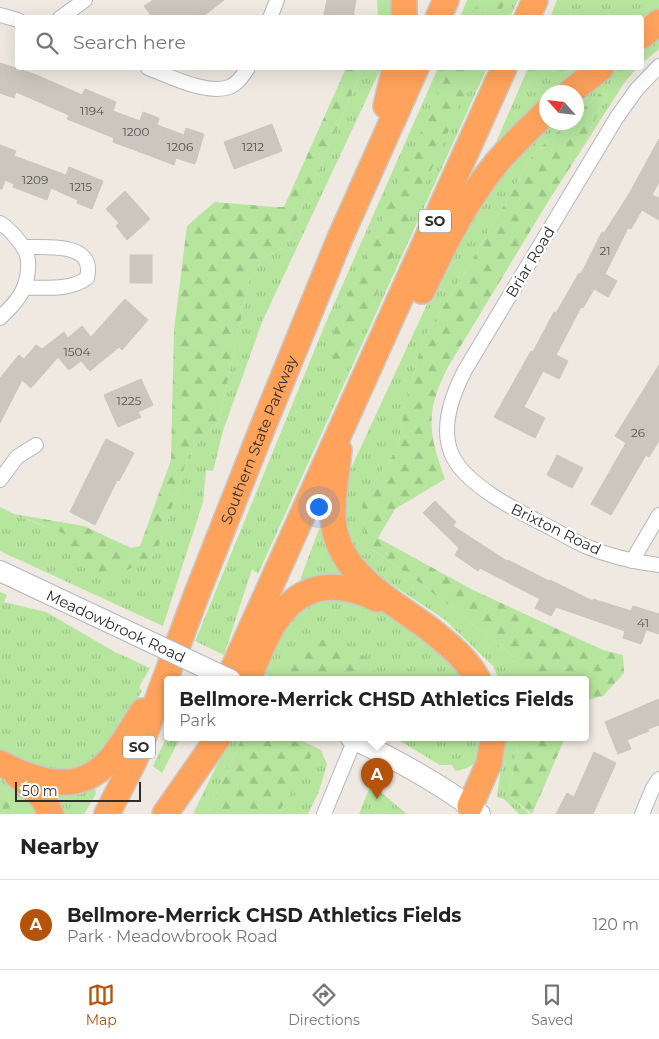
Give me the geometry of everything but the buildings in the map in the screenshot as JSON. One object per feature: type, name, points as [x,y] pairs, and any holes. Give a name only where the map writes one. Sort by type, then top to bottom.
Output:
[{"type":"highway","points":[[404,0],[404,15]]},
{"type":"highway","points":[[439,15],[446,0]]},
{"type":"highway","points":[[528,15],[535,0]]},
{"type":"highway","points":[[644,34],[659,22]]},
{"type":"highway","points":[[374,158],[395,70]]},
{"type":"highway","name":"Southern State Parkway","points":[[166,676],[264,424],[340,238],[374,158],[415,70]]},
{"type":"highway","name":"SO","points":[[232,676],[503,70]]},
{"type":"highway","points":[[579,85],[598,70]]},
{"type":"highway","points":[[366,374],[419,298],[448,236],[471,197],[503,156],[539,119]]},
{"type":"highway","points":[[342,427],[333,503],[335,532],[340,547],[347,560],[363,579],[459,654],[475,676]]},
{"type":"highway","points":[[250,676],[270,631],[278,618],[286,608],[306,594],[324,587],[347,587],[407,613]]},
{"type":"highway","points":[[1,764],[43,780],[54,782],[74,782],[94,774],[109,760],[164,679]]},
{"type":"highway","name":"Southern State Parkway","points":[[107,814],[138,751],[164,681]]},
{"type":"highway","points":[[164,814],[200,741]]},
{"type":"highway","points":[[164,814],[216,741]]},
{"type":"highway","points":[[475,810],[490,763],[493,741]]},
{"type":"highway","points":[[1,764],[35,790],[42,797],[51,814]]},
{"type":"street","points":[[64,15],[85,0]]},
{"type":"street","points":[[271,15],[277,0]]},
{"type":"street","points":[[0,15],[15,19]]},
{"type":"street","name":"Briar Road","points":[[464,471],[454,458],[448,435],[450,404],[455,390],[465,370],[617,117],[637,89],[659,66]]},
{"type":"street","points":[[154,70],[211,90],[231,86],[242,77],[247,70]]},
{"type":"street","points":[[0,223],[6,227],[22,247],[26,253],[28,265],[24,288],[14,304],[0,318]]},
{"type":"street","points":[[22,247],[59,248],[75,251],[83,255],[88,265],[87,278],[80,283],[70,286],[24,288]]},
{"type":"street","points":[[0,480],[17,457],[36,445]]},
{"type":"street","name":"Brixton Road","points":[[464,471],[482,488],[508,506],[585,546],[632,561],[659,565]]},
{"type":"street","points":[[632,561],[659,515]]},
{"type":"street","name":"Meadowbrook Road","points":[[0,571],[222,676]]},
{"type":"street","points":[[324,814],[352,741]]},
{"type":"street","points":[[357,741],[401,762],[475,810]]},
{"type":"street","points":[[642,814],[659,779]]},
{"type":"green space","points":[[377,0],[397,0],[397,15],[378,15]]},
{"type":"green space","points":[[467,0],[518,0],[511,15],[461,15]]},
{"type":"green space","points":[[480,0],[506,0],[499,15],[473,15]]},
{"type":"green space","points":[[557,0],[659,0],[659,11],[644,24],[644,15],[551,15]]},
{"type":"green space","points":[[659,34],[659,49],[644,61],[644,46]]},
{"type":"green space","points":[[345,70],[362,70],[285,246],[263,258],[249,282],[219,421],[189,452],[162,539],[153,556],[114,577],[73,564],[65,534],[14,514],[84,526],[131,548],[140,546],[171,460],[174,330],[187,226],[215,202],[284,207]]},
{"type":"green space","points":[[362,70],[380,70],[262,322],[223,431],[213,471],[206,470],[203,502],[163,626],[0,551],[0,507],[56,530],[153,556],[162,539],[189,452],[219,421],[249,282],[263,258],[285,246]]},
{"type":"green space","points":[[437,70],[486,70],[258,574],[252,569],[224,655],[195,641],[324,327]]},
{"type":"green space","points":[[449,70],[475,70],[354,345],[335,361],[330,347],[339,314]]},
{"type":"green space","points":[[527,70],[589,70],[570,85],[539,85],[539,111],[491,154]]},
{"type":"green space","points":[[616,70],[635,70],[624,83],[580,152],[607,95],[600,93],[584,108],[584,95]]},
{"type":"green space","points":[[600,93],[607,95],[580,152],[448,367],[435,397],[432,410],[432,435],[445,479],[395,509],[378,538],[473,590],[603,650],[623,655],[624,673],[603,696],[589,699],[589,676],[525,676],[511,655],[423,585],[370,548],[362,522],[363,499],[398,448],[404,409],[423,339],[467,269],[534,153],[560,130],[584,130],[584,108]]},
{"type":"green space","points":[[544,130],[560,130],[534,153],[467,269],[423,339],[404,409],[398,448],[363,499],[370,548],[423,585],[511,655],[526,673],[526,676],[497,676],[493,666],[444,619],[364,566],[346,538],[341,509],[346,479],[455,244],[490,188]]},
{"type":"green space","points":[[324,516],[349,578],[305,584],[301,582],[301,577]]},
{"type":"green space","points":[[0,592],[7,595],[4,602],[46,612],[115,652],[150,668],[139,687],[142,691],[107,748],[86,766],[54,773],[26,764],[0,750]]},
{"type":"green space","points":[[346,594],[373,605],[413,628],[459,666],[465,676],[268,676],[259,672],[283,622],[308,601]]},
{"type":"green space","points":[[326,639],[367,658],[378,676],[295,676],[280,668],[296,647]]},
{"type":"green space","points":[[165,741],[178,741],[162,773],[153,766]]},
{"type":"green space","points":[[229,741],[241,741],[207,814],[193,814]]},
{"type":"green space","points":[[241,741],[294,741],[314,751],[278,814],[207,814]]},
{"type":"green space","points":[[294,741],[302,741],[321,750],[327,764],[319,791],[308,814],[278,814],[313,751]]},
{"type":"green space","points":[[400,741],[486,741],[480,756],[468,767],[455,771],[452,765],[440,765]]},
{"type":"green space","points":[[505,741],[519,741],[508,795],[530,814],[519,814],[504,799],[497,797]]},
{"type":"green space","points":[[519,741],[564,741],[532,814],[508,795]]},
{"type":"green space","points":[[0,772],[42,814],[12,814],[7,790],[0,786]]},
{"type":"green space","points":[[371,784],[407,814],[359,814]]},
{"type":"green space","points":[[90,785],[95,788],[96,794],[84,814],[62,814],[49,789]]},
{"type":"green space","points":[[0,786],[7,790],[12,814],[0,814]]},
{"type":"place","name":"Bellmore-Merrick CHSD Athletics Fields","points":[[377,799]]}]
